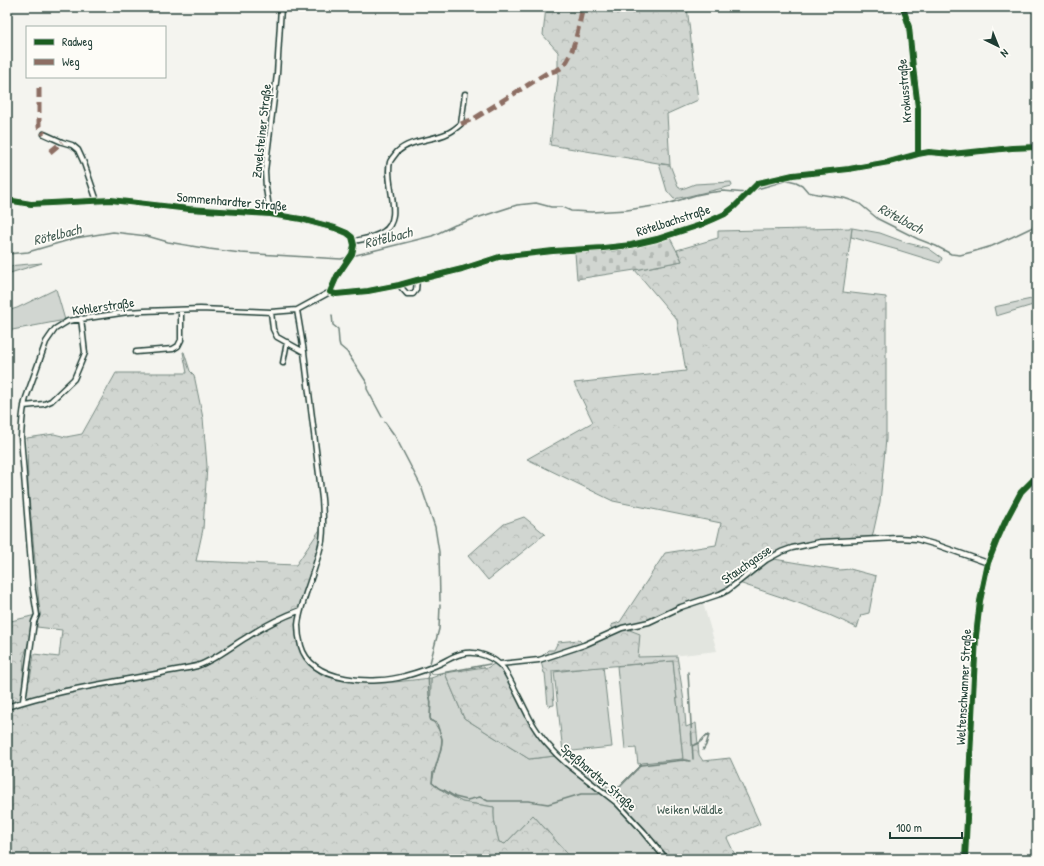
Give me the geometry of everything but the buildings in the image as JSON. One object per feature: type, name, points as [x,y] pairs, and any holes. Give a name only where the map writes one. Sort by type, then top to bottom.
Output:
[{"type":"street","name":"Zavelsteiner Straße","points":[[270,214],[266,188],[266,171],[277,74],[281,7]]},
{"type":"street","name":"Krokusstraße","points":[[903,7],[909,27],[918,108],[918,154]]},
{"type":"street","points":[[464,94],[461,124],[449,133],[434,138],[413,142],[396,153],[390,162],[389,178],[394,211],[390,224],[385,232],[373,237],[354,241],[352,254],[337,276],[330,292],[296,310],[304,352],[323,518],[322,539],[316,565],[301,610],[298,625],[299,637],[304,655],[318,669],[337,677],[364,680],[386,680],[426,669],[461,654],[472,653],[492,658],[500,664]]},
{"type":"street","points":[[44,134],[72,145],[78,150],[84,163],[96,201]]},
{"type":"street","name":"Rötelbachstraße","points":[[330,292],[336,294],[368,291],[399,285],[462,269],[499,257],[631,245],[657,239],[707,222],[725,214],[758,183],[793,175],[849,169],[888,162],[929,152],[951,154],[997,149],[1037,147]]},
{"type":"street","name":"Sommenhardter Straße","points":[[7,200],[32,204],[111,200],[189,209],[270,214],[301,219],[335,228],[347,233],[354,241]]},
{"type":"street","points":[[399,285],[407,294],[413,294],[416,290],[417,280]]},
{"type":"street","name":"Kohlerstraße","points":[[23,702],[34,622],[37,615],[33,590],[21,437],[24,406],[46,342],[55,329],[68,321],[128,312],[200,309],[271,312],[296,310]]},
{"type":"street","points":[[136,352],[173,349],[178,346],[181,340],[181,310]]},
{"type":"street","points":[[271,312],[273,329],[277,337],[304,352]]},
{"type":"street","points":[[24,406],[44,404],[51,401],[74,379],[85,353],[81,318]]},
{"type":"street","points":[[283,364],[287,342]]},
{"type":"street","name":"Weltenschwanner Straße","points":[[965,859],[976,636],[980,601],[988,564],[1006,520],[1021,492],[1037,476]]},
{"type":"street","name":"Stauchgasse","points":[[500,664],[539,660],[584,644],[622,628],[649,622],[681,607],[728,590],[766,560],[781,552],[820,542],[898,538],[916,539],[937,545],[988,564]]},
{"type":"street","points":[[7,707],[59,692],[198,665],[212,659],[284,616],[301,610]]},
{"type":"street","name":"Speßhardter Straße","points":[[500,664],[508,676],[532,723],[550,746],[567,764],[617,803],[639,826],[666,859]]},
{"type":"shaded area","points":[[703,603],[717,651],[682,655],[638,657],[627,629],[657,621],[681,609]]},
{"type":"green space","points":[[546,7],[687,7],[698,100],[667,114],[670,165],[550,145],[558,79],[558,52],[543,35]]},
{"type":"green space","points":[[659,164],[670,165],[678,186],[682,189],[695,184],[731,182],[732,186],[674,199],[667,191]]},
{"type":"green space","points":[[852,228],[880,233],[907,243],[928,248],[942,258],[940,263],[851,237]]},
{"type":"green space","name":"Weiken Wäldle","points":[[852,228],[843,292],[886,297],[886,439],[880,502],[872,538],[820,541],[768,558],[840,570],[850,569],[876,576],[869,613],[861,615],[857,628],[813,608],[736,582],[719,592],[679,605],[649,620],[626,626],[627,629],[640,634],[638,657],[677,656],[684,701],[686,727],[696,723],[699,755],[703,761],[730,758],[760,824],[727,838],[737,859],[671,859],[615,797],[618,787],[642,763],[683,759],[673,661],[552,671],[554,705],[548,706],[545,673],[540,658],[548,650],[554,650],[558,642],[579,640],[585,646],[615,634],[611,625],[620,622],[665,553],[716,545],[721,523],[613,501],[527,459],[593,422],[574,383],[686,371],[677,320],[635,270],[682,261],[677,250],[718,238],[718,231]]},
{"type":"green space","points":[[670,238],[682,261],[577,279],[575,253],[614,251],[633,248]]},
{"type":"green space","points":[[42,263],[7,274],[7,266]]},
{"type":"green space","points":[[56,289],[65,320],[7,331],[7,311],[17,308]]},
{"type":"green space","points":[[1037,298],[1037,305],[996,316],[994,307]]},
{"type":"green space","points":[[183,352],[190,371],[194,375],[203,418],[207,466],[203,529],[196,561],[296,565],[321,528],[314,565],[301,604],[298,639],[302,654],[313,668],[322,675],[343,680],[395,682],[431,678],[430,718],[436,725],[442,740],[432,783],[462,802],[494,807],[494,820],[499,842],[505,844],[533,815],[572,859],[7,859],[7,622],[40,614],[28,487],[27,438],[54,434],[66,437],[82,434],[116,373],[187,373]],"holes":[[[32,619],[37,620],[37,627],[62,630],[59,657],[34,654],[30,680],[23,681],[24,657],[31,634]]]},
{"type":"green space","points":[[524,517],[545,534],[488,580],[468,556],[504,524]]},
{"type":"green space","points":[[673,661],[683,759],[638,764],[636,748],[625,749],[617,666]]},
{"type":"green space","points":[[496,663],[507,677],[531,724],[555,756],[529,759],[464,718],[445,673],[484,667],[485,669]]},
{"type":"green space","points":[[603,666],[612,747],[563,752],[554,672]]},
{"type":"green space","points":[[445,673],[464,718],[529,759],[555,756],[611,799],[627,815],[662,859],[572,859],[533,815],[505,844],[499,842],[494,820],[494,807],[462,802],[432,783],[442,740],[430,718],[431,678]]},
{"type":"green space","points":[[574,760],[612,790],[609,793],[571,764]]},
{"type":"waterway","name":"Rötelbach","points":[[757,189],[788,180],[802,185],[808,192],[853,201],[860,204],[878,219],[951,254],[960,255],[992,246],[1037,225]]},
{"type":"waterway","name":"Rötelbach","points":[[352,256],[432,236],[455,225],[517,205],[536,203],[551,207],[562,207],[571,211],[592,212],[627,210],[667,204],[706,193],[723,191],[747,193]]},
{"type":"waterway","name":"Rötelbach","points":[[7,254],[28,252],[76,238],[113,232],[147,236],[168,242],[241,253],[341,259],[348,257]]},
{"type":"waterway","points":[[332,315],[333,325],[338,329],[340,346],[347,352],[367,383],[367,389],[382,417]]},
{"type":"waterway","points":[[385,422],[395,436],[421,486],[435,527],[439,552],[440,601]]},
{"type":"waterway","points":[[430,663],[439,629],[440,605]]},
{"type":"waterway","points":[[428,671],[432,674],[436,674],[490,664]]},
{"type":"waterway","points":[[428,670],[429,695],[431,702],[430,718],[431,721],[437,723],[442,739],[439,756],[433,772],[432,783],[440,789],[455,797],[467,800],[480,797],[488,801],[528,801],[548,804],[581,794],[599,794]]},
{"type":"waterway","points":[[688,672],[693,759]]},
{"type":"waterway","points":[[692,746],[699,743],[707,735],[709,735],[703,750]]},
{"type":"waterway","points":[[615,792],[641,765],[684,760],[690,761]]},
{"type":"marked path","points":[[461,124],[475,118],[547,73],[558,70],[564,65],[572,50],[583,7]]},
{"type":"marked path","points":[[39,88],[39,127],[44,134]]},
{"type":"marked path","points":[[50,152],[62,142]]},
{"type":"cycle path","points":[[903,7],[909,27],[918,108],[918,154]]},
{"type":"cycle path","points":[[7,200],[31,204],[111,200],[189,209],[270,214],[301,219],[335,228],[352,237],[354,245],[352,254],[337,276],[330,292],[336,294],[368,291],[399,285],[462,269],[499,257],[631,245],[657,239],[700,225],[725,214],[758,183],[793,175],[849,169],[889,162],[929,152],[951,154],[1037,147]]},
{"type":"cycle path","points":[[965,859],[976,636],[980,601],[988,563],[1006,520],[1021,492],[1037,476]]}]
